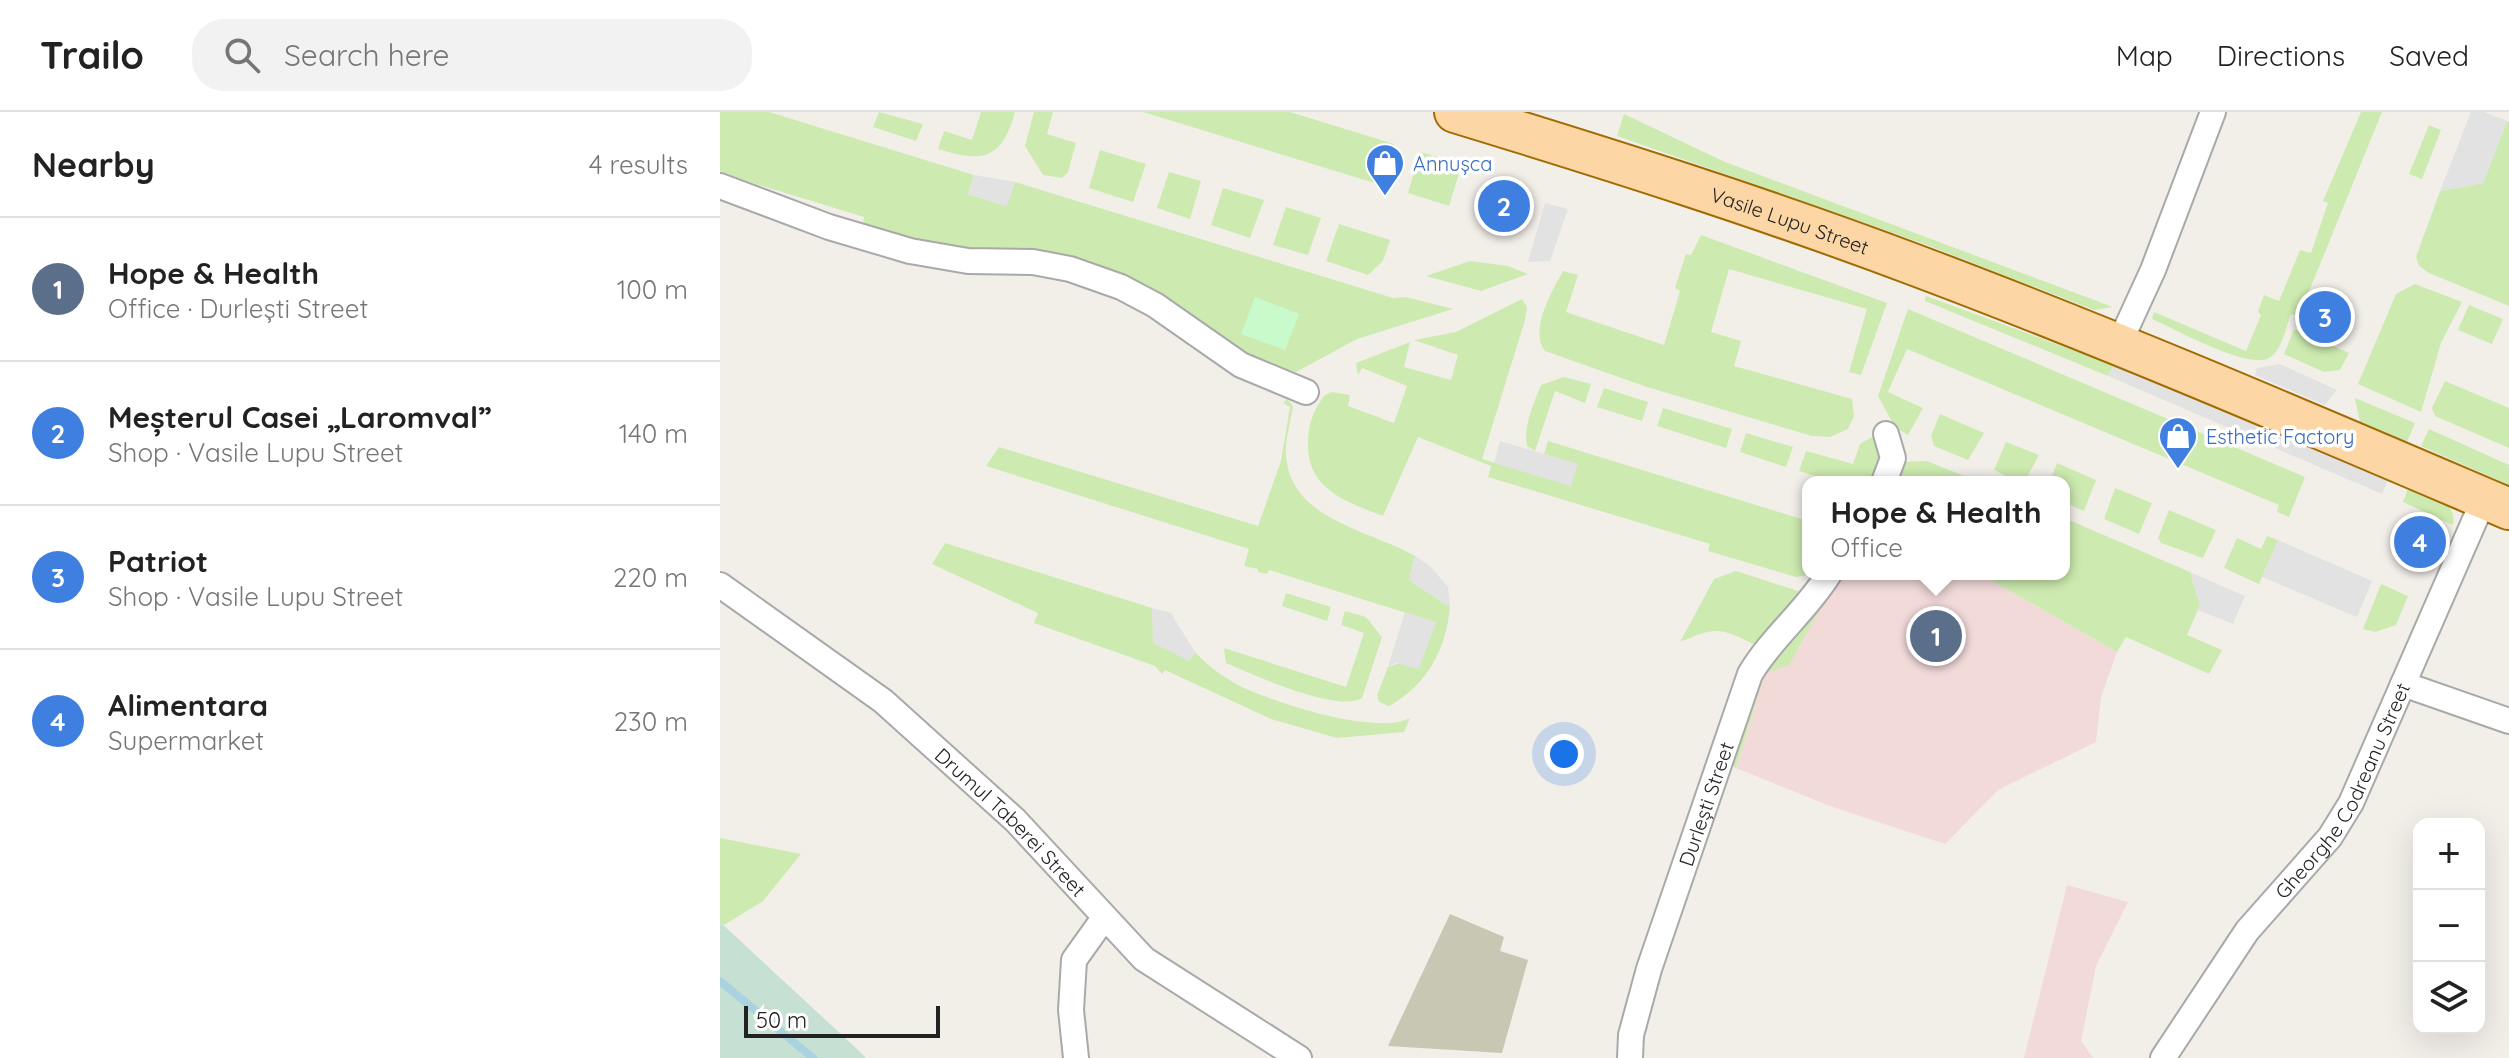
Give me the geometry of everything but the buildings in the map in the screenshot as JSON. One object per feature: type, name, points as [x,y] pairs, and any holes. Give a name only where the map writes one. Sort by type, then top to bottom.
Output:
[{"type":"main road","name":"Vasile Lupu Street","points":[[1461,113],[1796,222],[2119,344],[2496,504]]},
{"type":"street","points":[[2119,344],[2153,270],[2213,112]]},
{"type":"street","points":[[720,186],[829,227],[910,251],[968,261],[1033,262],[1070,269],[1121,287],[1155,305],[1241,365],[1306,392]]},
{"type":"street","points":[[1886,434],[1893,458],[1886,476]]},
{"type":"street","name":"Gheorghe Codreanu Street","points":[[2163,1058],[2247,931],[2330,837],[2359,788],[2403,684],[2496,504]]},
{"type":"street","name":"Durlești Street","points":[[1630,1058],[1631,1035],[1649,969],[1750,674],[1768,646],[1825,580]]},
{"type":"street","name":"Drumul Taberei Street","points":[[720,585],[893,710],[1015,820],[1144,959],[1299,1058]]},
{"type":"street","points":[[2403,684],[2509,721]]},
{"type":"street","points":[[1076,1058],[1071,1010],[1074,960],[1104,918]]},
{"type":"shaded area","points":[[2471,112],[2484,112],[2507,121],[2483,183],[2440,191]]},
{"type":"shaded area","points":[[974,175],[1015,182],[1007,206],[968,194]]},
{"type":"shaded area","points":[[1545,203],[1568,209],[1550,261],[1528,262]]},
{"type":"shaded area","points":[[2280,364],[2337,390],[2325,405],[2255,375],[2257,368]]},
{"type":"shaded area","points":[[2114,365],[2389,478],[2382,494],[2108,376]]},
{"type":"shaded area","points":[[1500,441],[1578,464],[1571,486],[1494,463]]},
{"type":"shaded area","points":[[2278,540],[2372,581],[2357,617],[2262,577]]},
{"type":"shaded area","points":[[1415,556],[1430,566],[1448,587],[1450,607],[1409,580]]},
{"type":"shaded area","points":[[2190,572],[2245,596],[2233,624],[2198,610],[2200,605]]},
{"type":"shaded area","points":[[1835,580],[1991,580],[2117,652],[2101,697],[2096,742],[1998,790],[1945,844],[1830,806],[1736,768],[1765,673]]},
{"type":"shaded area","points":[[1152,608],[1171,613],[1195,652],[1189,661],[1153,643]]},
{"type":"shaded area","points":[[1405,612],[1436,622],[1419,669],[1395,663],[1388,667]]},
{"type":"shaded area","points":[[2067,885],[2128,902],[2096,966],[2081,1041],[2093,1058],[2024,1058]]},
{"type":"shaded area","points":[[1450,914],[1504,937],[1500,951],[1528,960],[1502,1053],[1388,1046]]},
{"type":"shaded area","points":[[720,922],[858,1050],[866,1058],[720,1058]]},
{"type":"green space","points":[[720,112],[769,112],[974,175],[968,194],[1006,206],[1015,182],[1393,298],[1406,297],[1453,309],[1357,339],[1296,372],[1263,364],[1140,291],[959,257],[862,229],[864,217],[720,173]]},
{"type":"green space","points":[[879,112],[923,124],[916,141],[873,127]]},
{"type":"green space","points":[[981,112],[1015,112],[1004,140],[997,148],[978,156],[938,149],[944,131],[972,140]]},
{"type":"green space","points":[[1034,112],[1053,112],[1047,134],[1076,143],[1068,172],[1062,178],[1043,175],[1025,146]]},
{"type":"green space","points":[[1143,112],[1290,112],[1394,144],[1381,185]]},
{"type":"green space","points":[[2361,112],[2382,112],[2299,316],[2291,314],[2273,355],[2259,360],[2229,354],[2152,319],[2154,312],[2246,351],[2261,315],[2258,312],[2264,295],[2279,301],[2300,250],[2311,253],[2328,203],[2323,201]]},
{"type":"green space","points":[[1624,114],[1725,162],[2113,307],[2094,310],[1927,245],[1617,136]]},
{"type":"green space","points":[[2507,121],[2509,306],[2429,273],[2419,266],[2416,257],[2440,191],[2483,183]]},
{"type":"green space","points":[[2429,125],[2441,130],[2422,179],[2409,174]]},
{"type":"green space","points":[[1100,150],[1146,164],[1133,202],[1089,188]]},
{"type":"green space","points":[[1420,152],[1462,164],[1449,206],[1408,193]]},
{"type":"green space","points":[[1169,172],[1201,181],[1190,219],[1157,208]]},
{"type":"green space","points":[[1223,188],[1264,200],[1250,238],[1211,225]]},
{"type":"green space","points":[[1286,207],[1321,218],[1308,255],[1273,245]]},
{"type":"green space","points":[[1339,224],[1390,240],[1383,261],[1368,275],[1326,261]]},
{"type":"green space","points":[[1701,235],[1887,303],[1861,375],[1849,372],[1867,309],[1729,269],[1711,332],[1741,341],[1734,366],[1852,399],[1854,416],[1848,429],[1830,437],[1812,436],[1647,387],[1545,351],[1541,342],[1541,322],[1563,271],[1578,275],[1566,312],[1664,345],[1680,291],[1675,288],[1686,254],[1691,255]]},
{"type":"green space","points":[[1470,261],[1508,266],[1528,274],[1481,291],[1426,276]]},
{"type":"green space","points":[[2415,284],[2462,302],[2441,343],[2421,412],[2358,384],[2396,294]]},
{"type":"green space","points":[[1926,296],[2114,365],[2108,376],[1925,301]]},
{"type":"green space","points":[[1255,297],[1299,314],[1285,350],[1241,334]]},
{"type":"green space","points":[[1522,299],[1527,307],[1482,459],[1571,485],[1577,464],[1544,454],[1548,441],[1802,519],[1802,576],[1796,577],[1708,551],[1710,544],[1488,477],[1491,466],[1418,437],[1383,516],[1342,499],[1331,491],[1321,482],[1309,458],[1310,423],[1325,395],[1332,392],[1350,395],[1348,406],[1394,423],[1407,386],[1362,368],[1358,375],[1356,363],[1410,342],[1404,367],[1451,380],[1458,355],[1414,340],[1456,332]]},
{"type":"green space","points":[[2469,305],[2503,319],[2492,344],[2458,330]]},
{"type":"green space","points":[[1908,309],[2305,477],[2289,517],[2277,512],[2279,505],[1907,349],[1888,392],[1923,408],[1908,435],[1895,427],[1878,396]]},
{"type":"green space","points":[[2294,329],[2349,353],[2340,370],[2324,372],[2284,354]]},
{"type":"green space","points":[[1564,377],[1591,384],[1585,403],[1555,391],[1535,451],[1527,446],[1526,438],[1535,399],[1541,385]]},
{"type":"green space","points":[[2445,381],[2509,408],[2509,448],[2435,416],[2432,408]]},
{"type":"green space","points":[[1604,388],[1648,402],[1642,421],[1597,407]]},
{"type":"green space","points":[[2355,398],[2415,423],[2407,442],[2360,422]]},
{"type":"green space","points":[[1287,399],[1293,406],[1286,455],[1291,477],[1302,495],[1335,520],[1415,556],[1409,580],[1450,607],[1444,638],[1432,665],[1414,688],[1389,706],[1379,702],[1377,695],[1388,667],[1400,663],[1435,622],[1269,570],[1267,574],[1258,572],[1258,569],[1244,566],[1249,549],[986,466],[999,447],[1258,526],[1281,461],[1290,407],[1283,403]]},
{"type":"green space","points":[[1663,408],[1732,429],[1726,448],[1657,426]]},
{"type":"green space","points":[[1940,414],[1984,433],[1968,460],[1934,446],[1931,436]]},
{"type":"green space","points":[[2429,429],[2509,465],[2509,485],[2421,446]]},
{"type":"green space","points":[[1746,433],[1793,447],[1786,467],[1740,452]]},
{"type":"green space","points":[[1872,437],[1878,441],[1885,459],[1878,476],[1815,476],[1799,471],[1806,451],[1853,464],[1860,444]]},
{"type":"green space","points":[[2006,442],[2039,455],[2028,476],[2006,476],[1994,470]]},
{"type":"green space","points":[[1927,461],[1964,476],[1901,476],[1903,462]]},
{"type":"green space","points":[[2057,463],[2096,480],[2084,511],[2070,505],[2070,476],[2052,476]]},
{"type":"green space","points":[[2409,486],[2446,504],[2451,509],[2453,525],[2403,502]]},
{"type":"green space","points":[[2115,488],[2152,503],[2139,534],[2104,519]]},
{"type":"green space","points":[[2169,510],[2216,530],[2203,558],[2161,543],[2158,538]]},
{"type":"green space","points":[[2070,521],[2190,572],[2200,605],[2187,635],[2222,650],[2209,674],[2126,637],[2117,652],[1991,580],[2070,580]]},
{"type":"green space","points":[[2267,536],[2278,540],[2259,584],[2224,568],[2237,538],[2261,549]]},
{"type":"green space","points":[[945,543],[1152,608],[1154,643],[1189,660],[1195,652],[1222,675],[1256,693],[1350,720],[1374,723],[1410,718],[1404,732],[1337,738],[1271,719],[1165,670],[1162,674],[1155,666],[1034,623],[1038,613],[932,564]]},
{"type":"green space","points":[[1736,571],[1798,591],[1800,595],[1786,617],[1755,645],[1718,631],[1680,642],[1714,579]]},
{"type":"green space","points":[[1836,580],[1789,665],[1765,673],[1736,768],[1726,763],[1762,669]]},
{"type":"green space","points":[[2381,584],[2408,596],[2396,625],[2375,632],[2363,629]]},
{"type":"green space","points":[[1286,593],[1331,607],[1327,621],[1282,606]]},
{"type":"green space","points":[[1345,611],[1366,617],[1382,637],[1362,698],[1334,701],[1315,697],[1226,663],[1224,648],[1346,687],[1364,633],[1341,625]]},
{"type":"green space","points":[[720,838],[801,854],[763,901],[724,925],[720,922]]},
{"type":"waterway","points":[[720,981],[813,1058]]},
{"type":"place","name":"Annușca","points":[[1385,197]]},
{"type":"place","name":"Meșterul Casei „Laromval”","points":[[1504,206]]},
{"type":"place","name":"Patriot","points":[[2325,317]]},
{"type":"place","name":"Esthetic Factory","points":[[2178,470]]},
{"type":"place","name":"Alimentara","points":[[2420,542]]},
{"type":"place","name":"Hope & Health","points":[[1936,636]]}]
